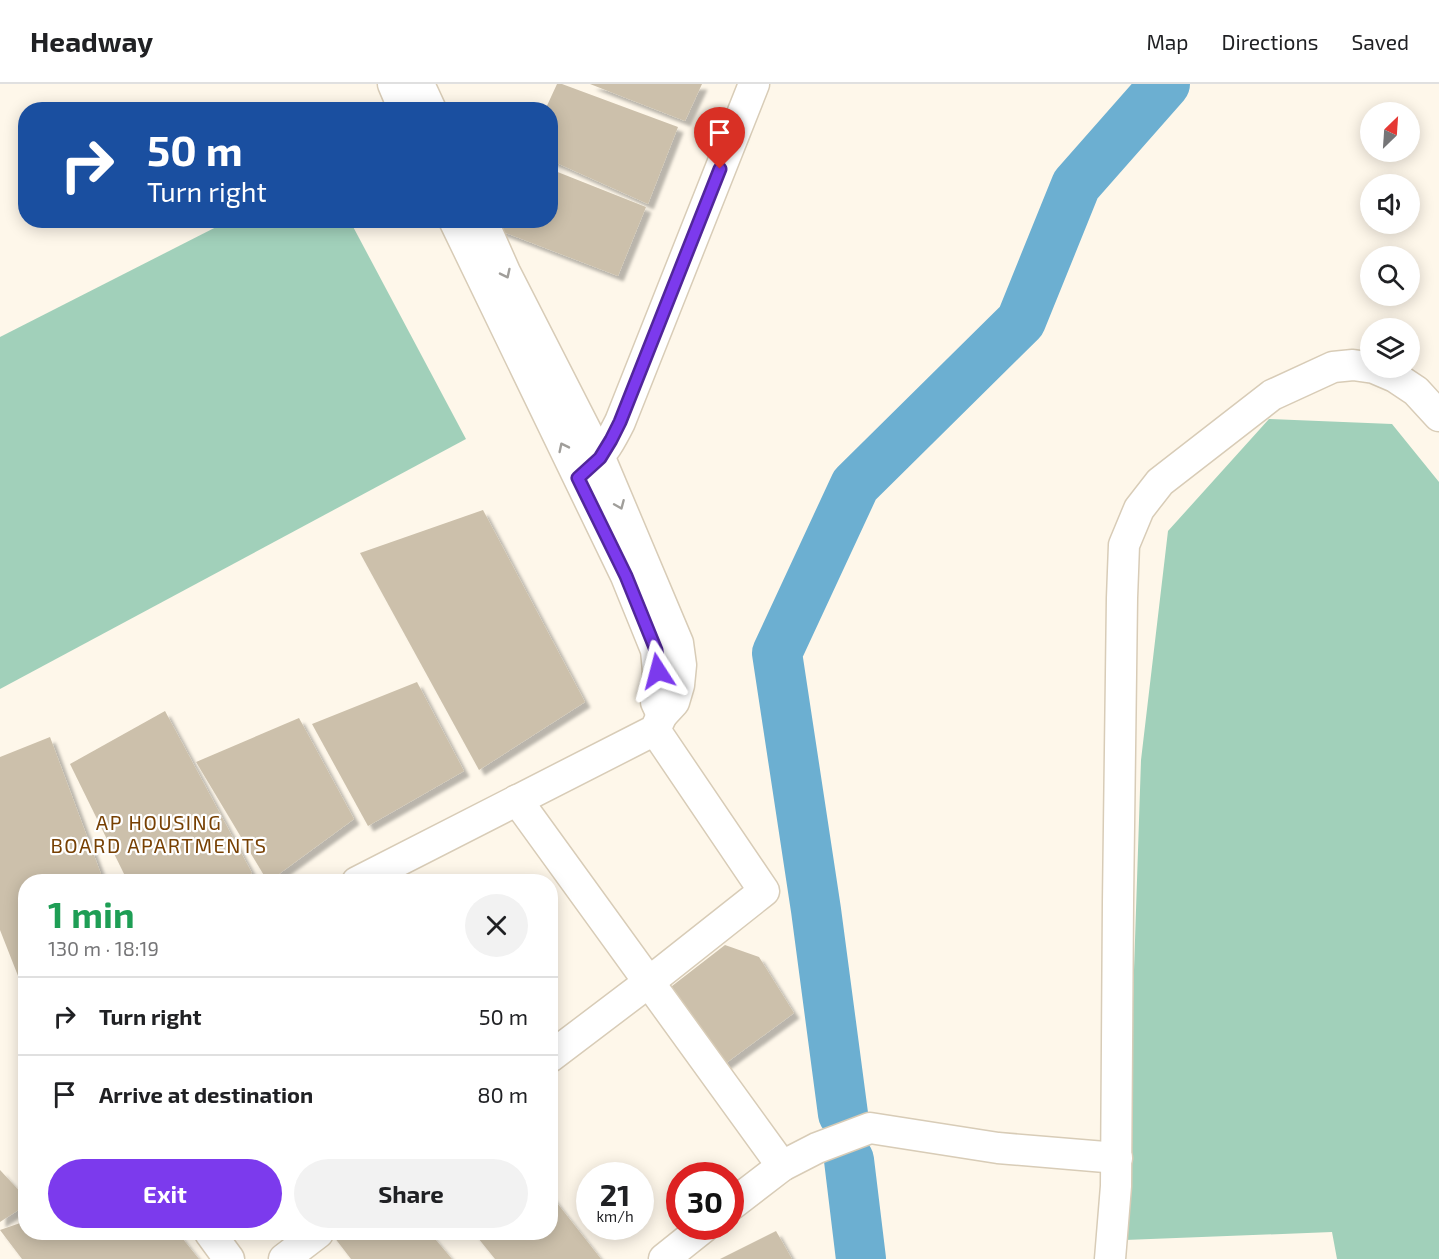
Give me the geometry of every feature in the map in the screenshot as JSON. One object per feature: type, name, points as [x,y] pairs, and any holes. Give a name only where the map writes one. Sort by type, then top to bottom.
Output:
[{"type":"street","points":[[393,84],[401,102]]},
{"type":"street","points":[[419,84],[427,102]]},
{"type":"street","points":[[578,478],[600,458],[620,422],[754,84]]},
{"type":"street","points":[[458,228],[626,576],[656,650],[658,722],[764,891],[558,1051]]},
{"type":"street","points":[[373,874],[517,800],[658,722],[674,702],[679,685],[681,665],[678,643],[600,458],[505,272],[486,228]]},
{"type":"street","points":[[1110,1259],[1117,1158],[1122,598],[1124,545],[1127,536],[1139,509],[1160,482],[1272,395],[1333,367],[1364,366],[1395,377],[1416,391],[1439,416]]},
{"type":"street","points":[[517,800],[782,1166]]},
{"type":"street","points":[[744,1195],[782,1166],[818,1148],[870,1128],[998,1148],[1117,1158]]},
{"type":"street","points":[[215,1240],[229,1259]]},
{"type":"street","points":[[284,1259],[309,1240]]},
{"type":"street","points":[[664,1259],[688,1240]]},
{"type":"green space","points":[[214,228],[354,228],[466,439],[0,689],[0,337]]},
{"type":"green space","points":[[1269,419],[1392,424],[1439,482],[1439,1259],[1337,1259],[1332,1232],[1125,1240],[1141,760],[1168,531]]},
{"type":"building","points":[[557,84],[562,84],[678,127],[648,204],[558,164],[558,102],[549,102]]},
{"type":"building","points":[[590,84],[702,84],[685,121]]},
{"type":"building","points":[[558,172],[646,207],[618,276],[498,230],[499,228],[558,228]]},
{"type":"building","points":[[483,510],[585,702],[479,770],[360,553]]},
{"type":"building","points":[[417,682],[464,771],[368,826],[312,724]]},
{"type":"building","points":[[165,711],[252,873],[124,874],[70,764]]},
{"type":"building","points":[[299,718],[354,819],[279,874],[263,874],[196,762]]},
{"type":"building","points":[[50,737],[101,874],[18,874],[18,976],[0,930],[0,757]]},
{"type":"building","points":[[725,945],[759,957],[794,1013],[718,1069],[663,993]]},
{"type":"building","points":[[0,1170],[18,1189],[18,1210],[0,1222]]},
{"type":"building","points":[[558,1204],[576,1227],[576,1240],[586,1240],[601,1259],[495,1259],[480,1240],[558,1240]]},
{"type":"building","points":[[18,1224],[18,1240],[184,1240],[199,1259],[22,1259],[0,1230]]},
{"type":"building","points":[[776,1231],[792,1259],[720,1259]]},
{"type":"building","points":[[336,1240],[436,1240],[452,1259],[351,1259]]},
{"type":"waterway","points":[[843,1114],[816,910],[777,653],[855,485],[1021,321],[1076,185],[1165,84]]},
{"type":"waterway","points":[[849,1160],[861,1259]]},
{"type":"district","name":"AP HOUSING BOARD APARTMENTS","points":[[159,834]]},
{"type":"route","points":[[658,671],[656,650],[626,576],[578,478],[600,458],[620,422],[720,169]]}]
